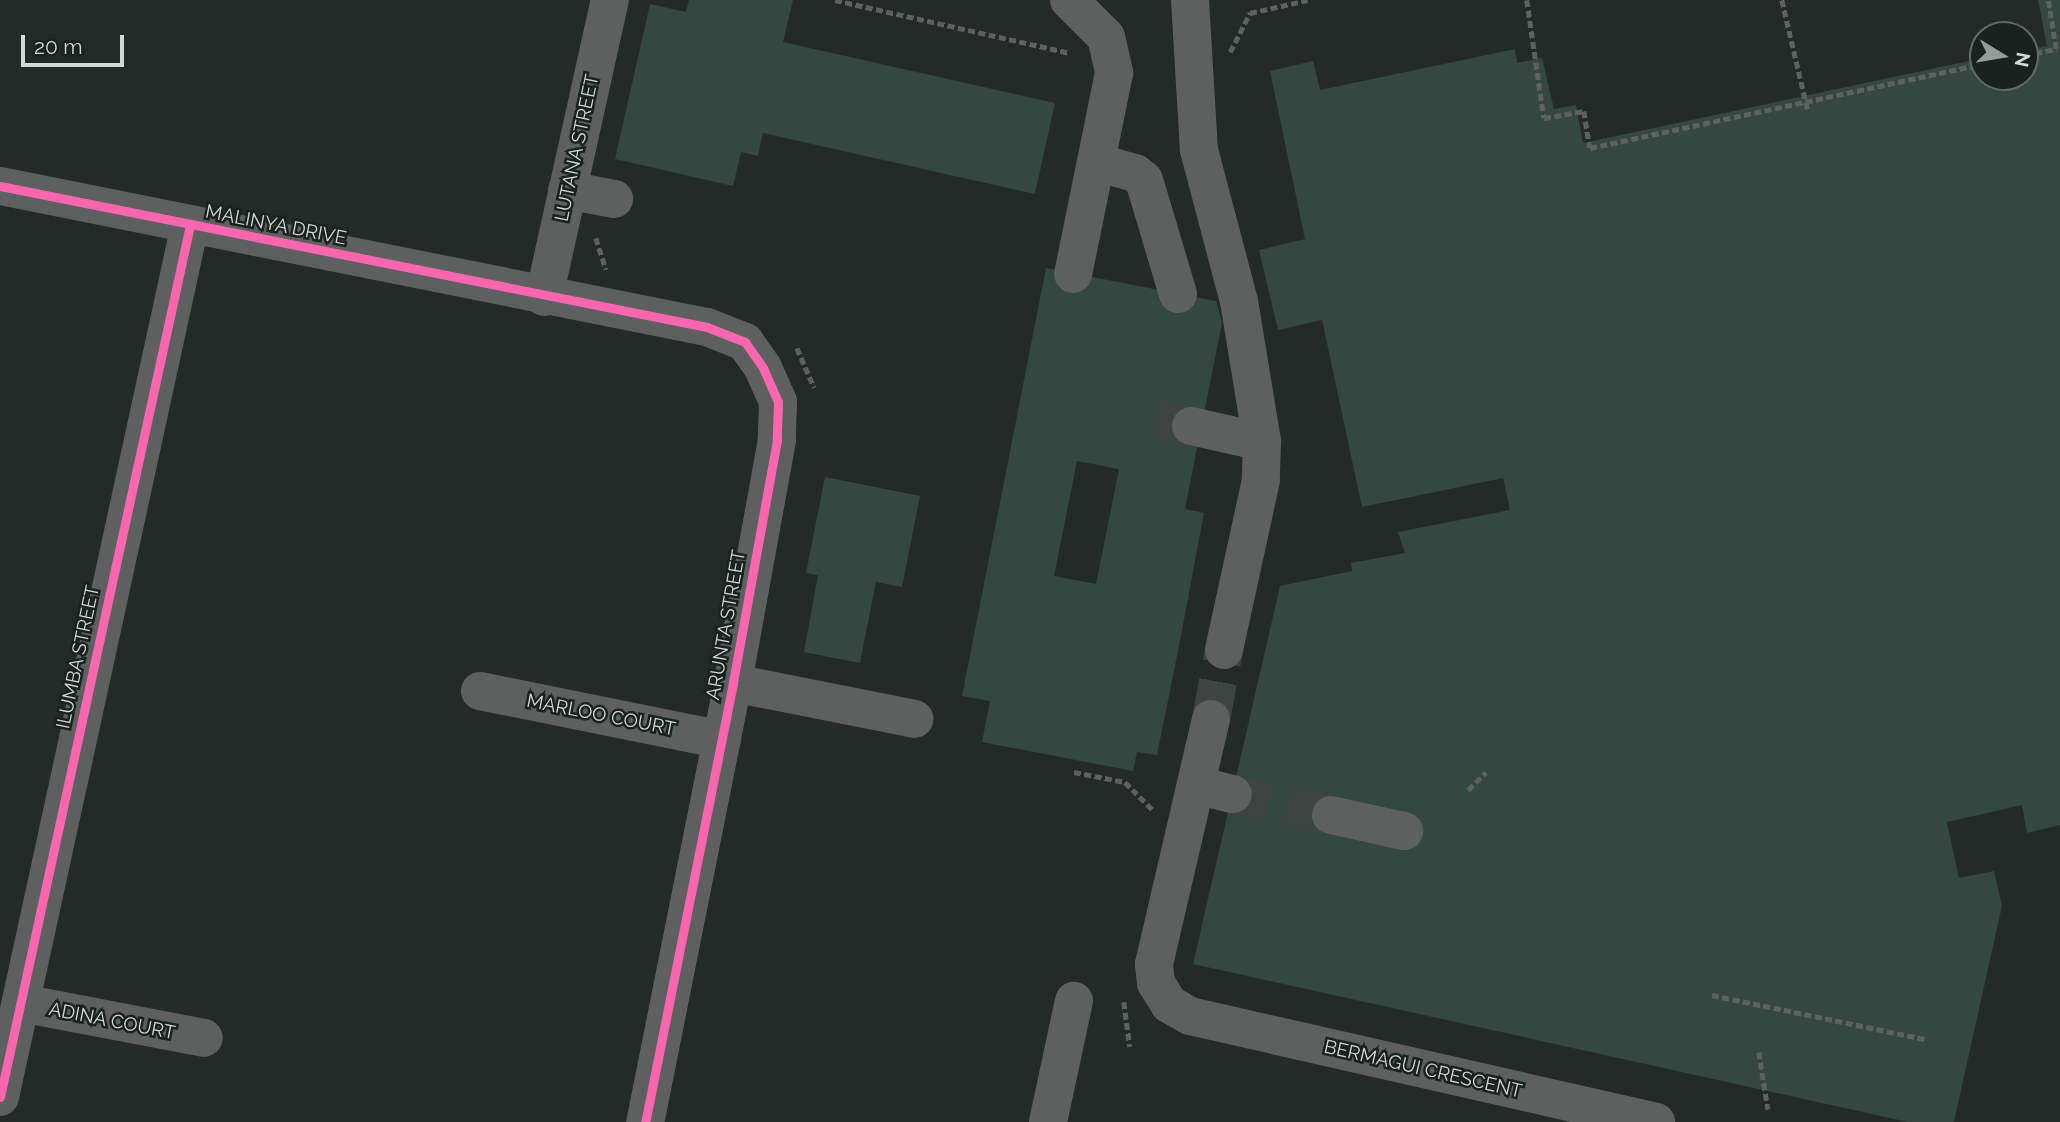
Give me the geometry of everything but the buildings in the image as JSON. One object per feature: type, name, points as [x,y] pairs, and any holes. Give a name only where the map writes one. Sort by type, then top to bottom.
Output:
[{"type":"street","name":"LUTANA STREET","points":[[544,297],[610,0]]},
{"type":"street","points":[[1069,0],[1106,37],[1114,73],[1106,165],[1073,274]]},
{"type":"street","points":[[1190,0],[1199,150],[1239,301],[1262,442],[1261,480],[1224,650]]},
{"type":"street","points":[[1106,165],[1144,180],[1178,294]]},
{"type":"street","name":"MALINYA DRIVE","points":[[0,186],[544,297]]},
{"type":"street","points":[[567,190],[614,198]]},
{"type":"street","name":"ILUMBA STREET","points":[[0,1097],[190,225]]},
{"type":"street","name":"ARUNTA STREET","points":[[544,297],[707,327],[745,342],[763,368],[778,402],[776,440],[733,682],[645,1122]]},
{"type":"street","points":[[1191,426],[1262,442]]},
{"type":"street","points":[[733,682],[914,719]]},
{"type":"street","name":"MARLOO COURT","points":[[480,691],[722,740]]},
{"type":"street","points":[[1211,719],[1196,785],[1233,794]]},
{"type":"street","name":"BERMAGUI CRESCENT","points":[[1196,785],[1154,964],[1156,983],[1170,1004],[1190,1016],[1656,1122]]},
{"type":"street","points":[[1331,815],[1404,831]]},
{"type":"street","points":[[1048,1122],[1074,1001]]},
{"type":"street","name":"ADINA COURT","points":[[20,1003],[204,1038]]},
{"type":"path","points":[[1527,0],[1544,118],[1584,111],[1590,148],[1969,67]]},
{"type":"path","points":[[1782,0],[1808,111]]},
{"type":"path","points":[[2039,52],[2056,49],[2048,0]]},
{"type":"path","points":[[1074,772],[1125,782],[1156,814]]},
{"type":"path","points":[[1468,790],[1486,772]]},
{"type":"path","points":[[1712,995],[1924,1039]]},
{"type":"path","points":[[1123,996],[1130,1047]]},
{"type":"path","points":[[1759,1052],[1768,1109]]},
{"type":"tunnel","points":[[1156,419],[1191,426]]},
{"type":"tunnel","points":[[1211,719],[1224,650]]},
{"type":"tunnel","points":[[1233,794],[1331,815]]},
{"type":"cycle path","points":[[0,186],[707,327],[745,342],[763,368],[778,402],[777,440],[733,683],[645,1122]]},
{"type":"cycle path","points":[[0,1097],[190,225]]}]
